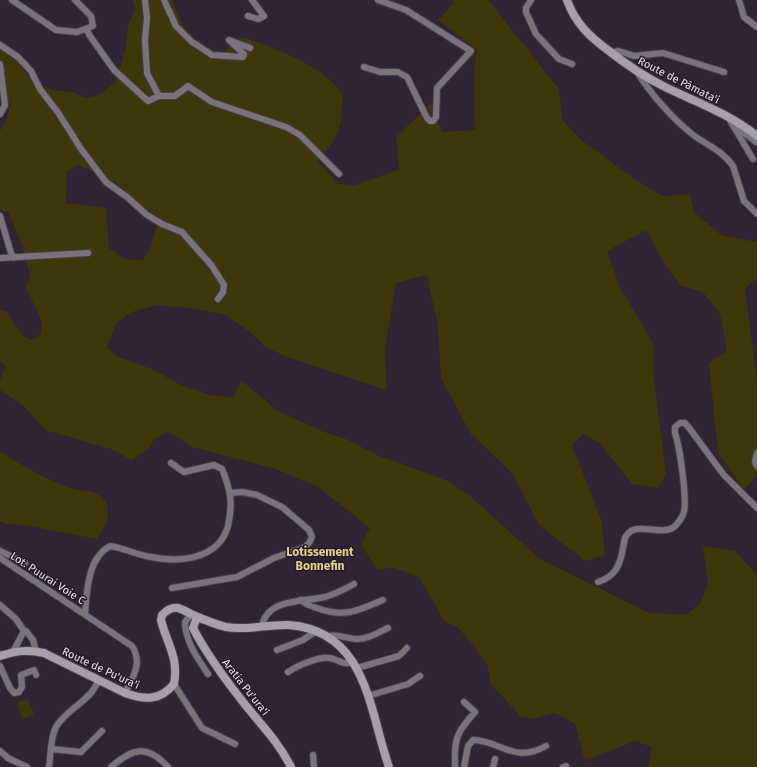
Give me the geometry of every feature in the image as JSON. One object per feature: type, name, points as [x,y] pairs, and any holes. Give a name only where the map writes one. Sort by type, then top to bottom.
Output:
[{"type":"main road","name":"Route de Pāmata'i","points":[[567,0],[579,24],[611,53],[637,72],[664,87],[748,129],[756,139]]},
{"type":"main road","points":[[174,684],[176,665],[164,633],[162,615],[173,608],[178,608],[197,617],[226,627],[289,625],[316,631],[327,636],[342,648],[356,665],[368,696],[389,767]]},
{"type":"main road","name":"Aratia Pu'ura'i","points":[[197,617],[193,628],[210,659],[282,748],[290,767]]},
{"type":"main road","name":"Route de Pu'ura'i","points":[[0,656],[14,652],[36,651],[44,653],[98,681],[140,698],[151,699],[161,695],[174,684]]},
{"type":"street","points":[[12,0],[56,30],[78,32],[87,30],[93,26],[91,16],[75,0]]},
{"type":"street","points":[[145,0],[147,18],[145,40],[147,73],[159,96]]},
{"type":"street","points":[[164,0],[176,26],[192,42],[212,54],[243,57],[244,54],[229,40],[250,48]]},
{"type":"street","points":[[248,16],[258,18],[264,16],[252,0]]},
{"type":"street","points":[[364,67],[380,72],[398,72],[407,77],[427,118],[430,121],[433,121],[436,117],[437,88],[471,51],[406,10],[378,0]]},
{"type":"street","points":[[531,0],[526,12],[536,34],[559,59],[572,64]]},
{"type":"street","points":[[739,0],[744,17],[757,28]]},
{"type":"street","points":[[87,30],[114,70],[148,101],[159,96],[175,96],[188,86],[212,102],[286,127],[300,135],[339,174]]},
{"type":"street","points":[[0,45],[18,57],[31,70],[40,89],[59,114],[81,149],[106,182],[128,197],[147,215],[162,224],[182,232],[212,266],[224,285],[224,292],[218,299]]},
{"type":"street","points":[[611,53],[619,51],[634,56],[663,53],[724,72]]},
{"type":"street","points":[[0,64],[5,105],[0,114]]},
{"type":"street","points":[[637,72],[653,94],[692,134],[722,153],[729,161],[733,166],[744,201],[757,214]]},
{"type":"street","points":[[729,119],[756,139]]},
{"type":"street","points":[[729,119],[753,159]]},
{"type":"street","points":[[748,129],[757,131]]},
{"type":"street","points":[[0,216],[11,253],[14,258]]},
{"type":"street","points":[[0,258],[88,253]]},
{"type":"street","points":[[598,582],[612,576],[617,570],[625,537],[631,530],[670,529],[676,525],[684,513],[682,474],[675,433],[676,427],[680,423],[685,423],[723,474],[757,508]]},
{"type":"street","points":[[757,453],[755,462],[757,466]]},
{"type":"street","name":"Lot. Puurai Voie C","points":[[85,614],[88,579],[97,559],[105,549],[110,546],[152,557],[171,559],[189,558],[209,552],[217,547],[226,534],[231,508],[231,493],[222,469],[218,466],[210,466],[184,472],[171,462]]},
{"type":"street","points":[[172,588],[237,577],[274,558],[305,547],[309,543],[312,537],[309,530],[282,507],[256,495],[242,492],[231,493]]},
{"type":"street","name":"Lot. Puurai Voie C","points":[[0,551],[25,563]]},
{"type":"street","name":"Lot. Puurai Voie C","points":[[0,558],[132,646],[136,653],[138,663],[126,693]]},
{"type":"street","points":[[262,626],[263,620],[271,610],[286,603],[326,597],[354,584]]},
{"type":"street","points":[[301,600],[304,604],[325,611],[343,614],[383,600]]},
{"type":"street","points":[[0,605],[16,618],[24,631],[26,631],[30,636],[36,651]]},
{"type":"street","points":[[188,613],[189,617],[185,622],[185,629],[190,643],[208,674]]},
{"type":"street","points":[[327,636],[338,634],[358,639],[369,637],[388,628]]},
{"type":"street","points":[[14,652],[24,631]]},
{"type":"street","points":[[277,650],[303,640],[316,631]]},
{"type":"street","points":[[288,672],[309,662],[329,658],[346,664],[356,665],[399,656],[407,648]]},
{"type":"street","points":[[0,666],[10,688],[14,693],[19,692],[22,687],[21,675],[34,670],[36,675]]},
{"type":"street","points":[[368,696],[408,684],[420,676]]},
{"type":"street","points":[[49,767],[54,733],[57,725],[91,693],[98,681]]},
{"type":"street","points":[[174,684],[202,728],[235,744]]},
{"type":"street","points":[[455,767],[456,737],[461,728],[475,712],[464,702]]},
{"type":"street","points":[[51,749],[81,752],[102,731]]},
{"type":"street","points":[[464,767],[468,746],[473,740],[516,753],[534,753],[546,746]]},
{"type":"street","points":[[0,751],[27,767]]},
{"type":"street","points":[[111,767],[124,756],[141,751],[155,755],[168,767]]},
{"type":"street","points":[[314,755],[314,767]]},
{"type":"street","points":[[493,767],[495,759]]},
{"type":"shaded area","points":[[133,0],[172,0],[181,21],[186,28],[195,38],[210,48],[222,53],[242,37],[296,58],[323,74],[334,83],[341,93],[342,105],[340,123],[336,136],[318,162],[339,184],[355,185],[399,170],[396,137],[431,103],[442,132],[475,130],[474,79],[476,49],[438,20],[454,3],[452,0],[488,0],[559,89],[562,119],[579,138],[634,179],[663,196],[690,194],[694,212],[721,235],[757,242],[757,279],[745,288],[757,382],[757,475],[744,490],[718,453],[709,363],[727,351],[720,314],[703,292],[681,286],[660,256],[646,230],[607,251],[620,287],[653,343],[653,372],[666,475],[657,488],[632,484],[599,442],[583,434],[572,445],[602,522],[605,555],[585,561],[539,525],[513,474],[471,434],[441,378],[438,327],[427,275],[396,283],[385,348],[386,390],[290,358],[267,348],[249,331],[223,314],[191,308],[157,305],[132,312],[116,323],[107,347],[116,356],[154,370],[181,385],[210,395],[233,398],[242,381],[278,411],[324,432],[346,439],[379,456],[448,481],[470,496],[540,559],[649,613],[685,615],[699,605],[708,584],[703,546],[735,551],[757,575],[757,767],[648,767],[652,747],[635,741],[585,761],[575,724],[555,713],[532,719],[521,717],[490,683],[488,667],[475,647],[457,627],[445,622],[419,577],[392,567],[377,570],[361,544],[370,528],[317,486],[276,469],[192,447],[168,431],[153,440],[150,448],[131,460],[114,450],[45,430],[24,406],[0,390],[0,381],[5,366],[0,361],[0,310],[6,311],[23,336],[32,340],[41,334],[42,322],[26,287],[30,274],[22,246],[9,213],[0,209],[0,131],[6,120],[11,102],[0,100],[0,47],[19,63],[30,79],[52,90],[73,92],[85,98],[100,95],[116,81],[125,51],[129,22],[136,9]],"holes":[[[79,165],[115,182],[159,219],[150,249],[142,261],[123,258],[109,248],[106,208],[66,203],[67,171]]]},
{"type":"shaded area","points":[[0,452],[57,483],[100,496],[106,504],[108,514],[103,530],[97,539],[31,526],[7,524],[0,521]]},
{"type":"shaded area","points":[[28,699],[34,715],[22,719],[17,703]]},
{"type":"district","name":"Lotissement Bonnefin","points":[[320,559]]}]
